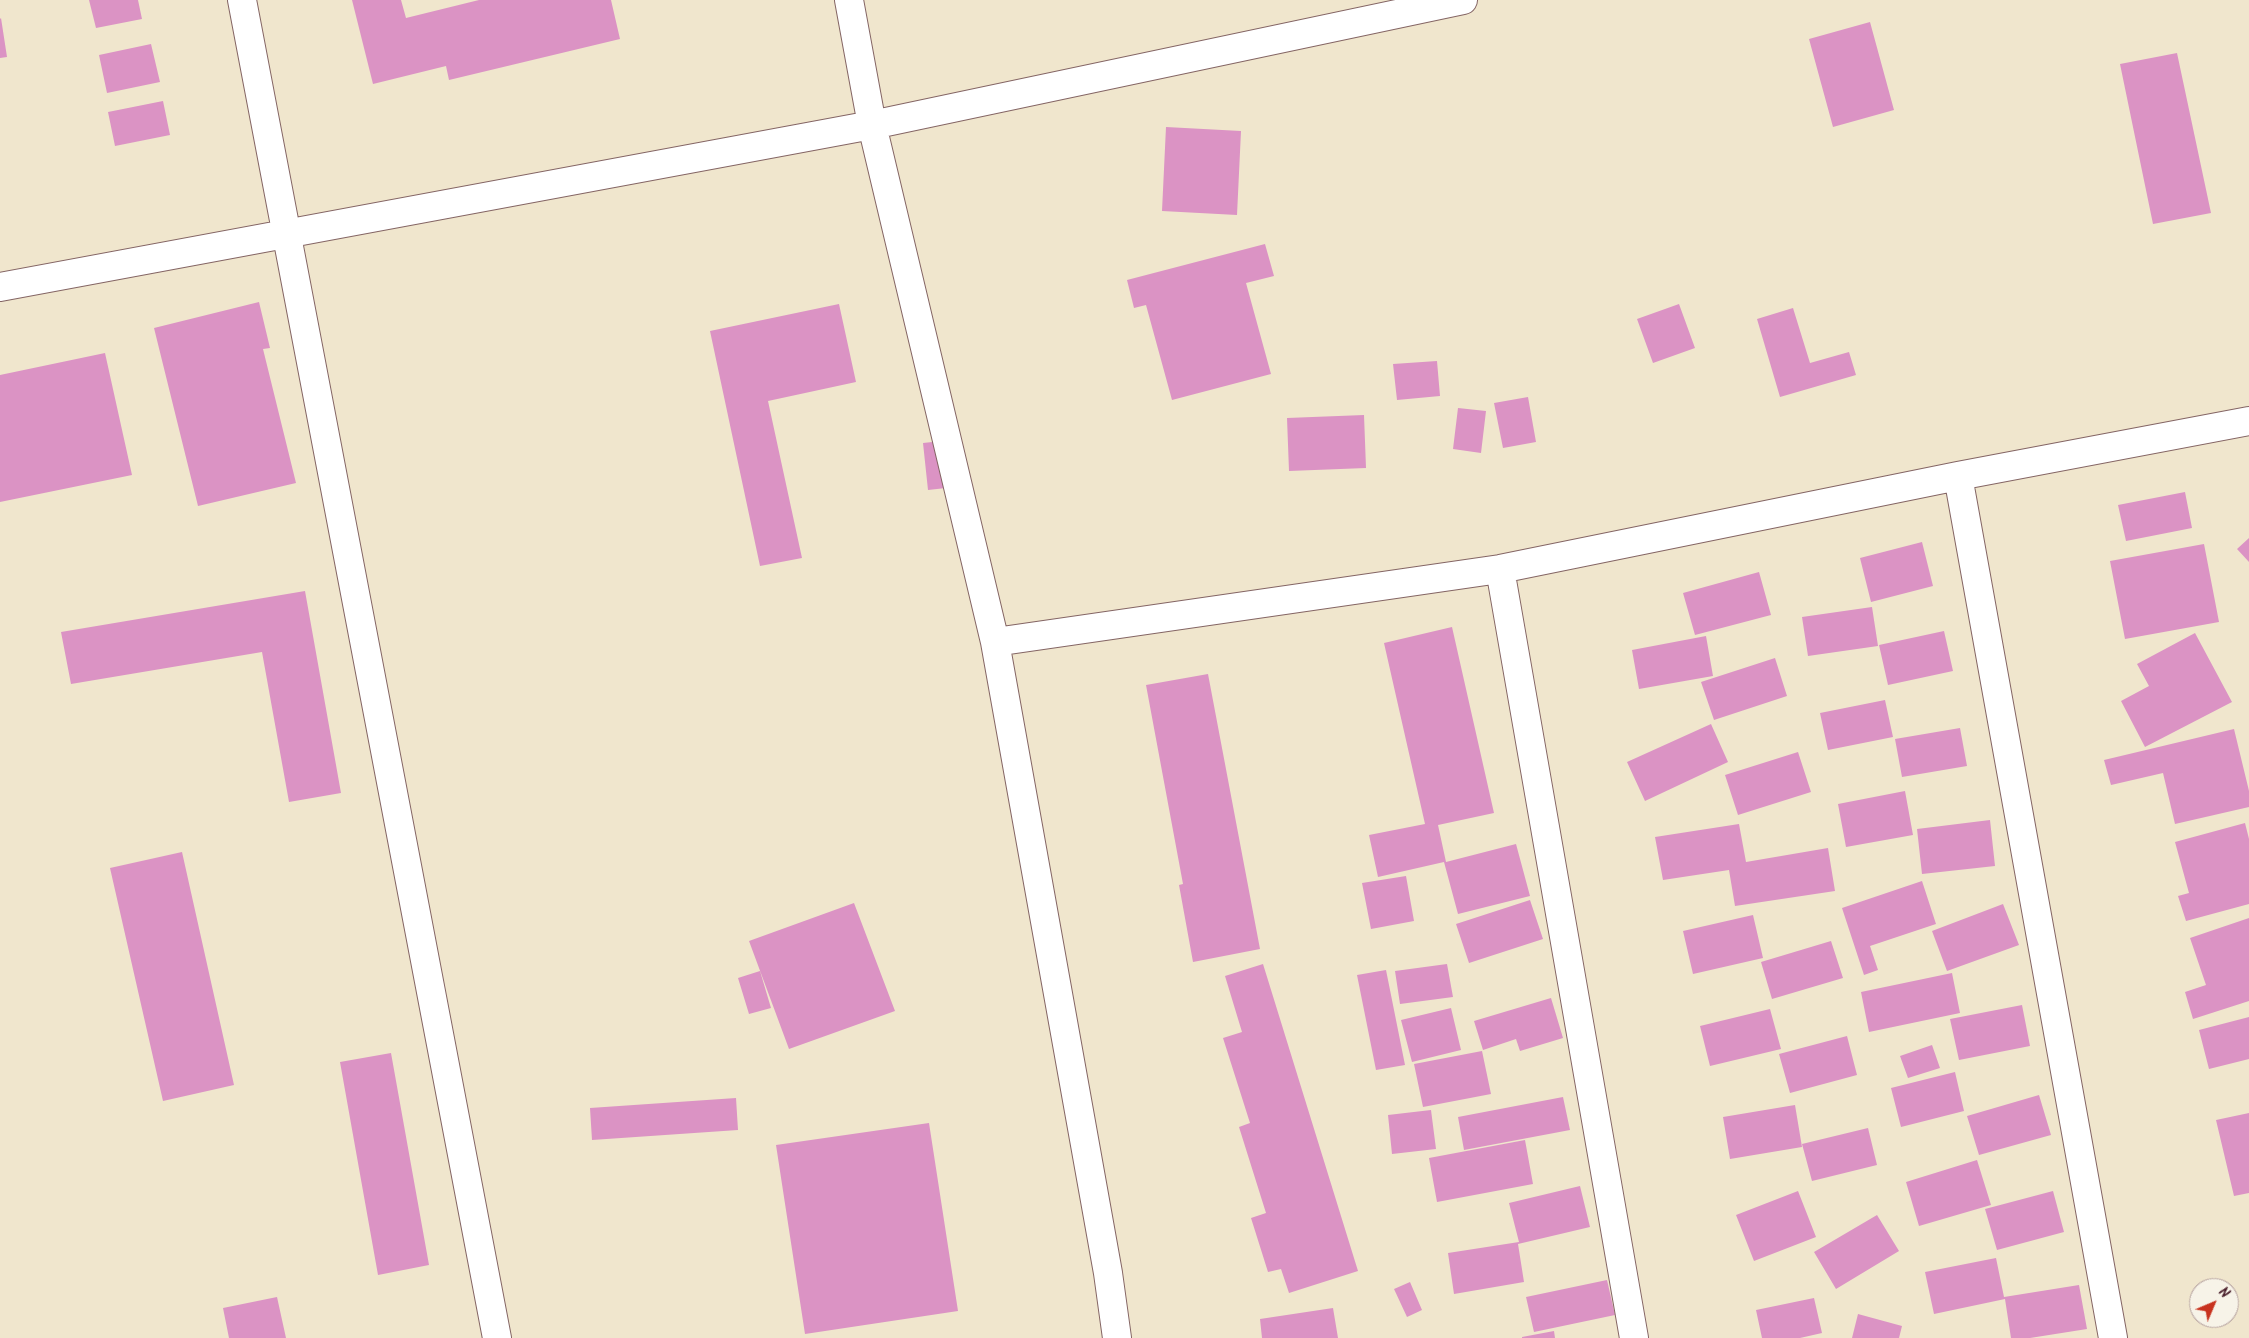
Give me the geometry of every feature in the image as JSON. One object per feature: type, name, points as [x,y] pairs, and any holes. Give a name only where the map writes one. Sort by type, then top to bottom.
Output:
[{"type":"street","points":[[242,0],[497,1338]]},
{"type":"street","points":[[849,0],[872,125],[995,642],[1108,1273],[1117,1338]]},
{"type":"street","points":[[0,287],[286,232],[872,125],[1463,0]]},
{"type":"street","points":[[995,642],[1500,569],[1958,476],[2249,421]]},
{"type":"street","points":[[1958,476],[2113,1338]]},
{"type":"street","points":[[1500,569],[1634,1338]]},
{"type":"building","points":[[89,0],[138,0],[142,19],[96,28]]},
{"type":"building","points":[[352,0],[401,0],[406,18],[479,0],[611,0],[620,39],[449,80],[446,66],[373,84]]},
{"type":"building","points":[[0,19],[7,57],[0,58]]},
{"type":"building","points":[[1870,22],[1894,110],[1833,127],[1809,39]]},
{"type":"building","points":[[151,44],[160,82],[107,93],[99,55]]},
{"type":"building","points":[[2177,53],[2211,213],[2153,224],[2120,64]]},
{"type":"building","points":[[163,101],[170,135],[115,146],[108,112]]},
{"type":"building","points":[[1166,127],[1241,131],[1237,215],[1162,211]]},
{"type":"building","points":[[1265,244],[1274,276],[1246,283],[1271,374],[1172,400],[1146,305],[1134,308],[1127,280]]},
{"type":"building","points":[[259,302],[270,348],[263,349],[296,483],[198,506],[154,328]]},
{"type":"building","points":[[839,304],[856,382],[768,401],[802,558],[760,566],[710,331]]},
{"type":"building","points":[[1679,304],[1695,348],[1653,363],[1637,319]]},
{"type":"building","points":[[1793,308],[1810,363],[1849,352],[1856,375],[1780,397],[1757,319]]},
{"type":"building","points":[[105,353],[132,475],[0,502],[0,375]]},
{"type":"building","points":[[1437,361],[1440,396],[1397,400],[1393,364]]},
{"type":"building","points":[[1528,397],[1536,442],[1503,448],[1494,403]]},
{"type":"building","points":[[1458,408],[1486,411],[1481,453],[1453,449]]},
{"type":"building","points":[[1364,415],[1366,468],[1289,471],[1287,418]]},
{"type":"building","points":[[951,440],[955,487],[928,490],[923,443]]},
{"type":"building","points":[[2185,492],[2192,528],[2126,541],[2118,505]]},
{"type":"building","points":[[2249,538],[2249,562],[2237,549]]},
{"type":"building","points":[[1922,542],[1933,586],[1871,602],[1860,558]]},
{"type":"building","points":[[2204,544],[2219,622],[2125,639],[2110,561]]},
{"type":"building","points":[[1759,572],[1771,615],[1695,635],[1683,593]]},
{"type":"building","points":[[305,591],[341,793],[289,802],[262,652],[71,684],[61,632]]},
{"type":"building","points":[[1872,607],[1878,646],[1808,656],[1802,617]]},
{"type":"building","points":[[1452,627],[1494,813],[1438,825],[1446,862],[1516,844],[1530,896],[1458,914],[1444,862],[1378,877],[1369,835],[1425,824],[1384,643]]},
{"type":"building","points":[[1944,631],[1953,671],[1888,685],[1879,645]]},
{"type":"building","points":[[2195,633],[2232,702],[2145,747],[2121,701],[2149,686],[2137,664]]},
{"type":"building","points":[[1706,636],[1713,676],[1639,689],[1632,650]]},
{"type":"building","points":[[1775,658],[1787,696],[1714,720],[1701,682]]},
{"type":"building","points":[[1208,674],[1260,949],[1193,962],[1179,885],[1183,884],[1146,685]]},
{"type":"building","points":[[1885,700],[1893,737],[1828,750],[1820,713]]},
{"type":"building","points":[[1711,724],[1728,762],[1645,801],[1627,762]]},
{"type":"building","points":[[1960,728],[1967,766],[1902,777],[1895,739]]},
{"type":"building","points":[[2234,729],[2249,791],[2249,807],[2175,824],[2163,773],[2111,785],[2104,760]]},
{"type":"building","points":[[1798,752],[1811,792],[1738,815],[1725,775]]},
{"type":"building","points":[[1905,791],[1913,835],[1846,847],[1838,804]]},
{"type":"building","points":[[1990,820],[1995,866],[1922,874],[1917,829]]},
{"type":"building","points":[[2245,823],[2249,839],[2249,904],[2186,921],[2178,896],[2189,893],[2175,842]]},
{"type":"building","points":[[1739,824],[1746,862],[1828,848],[1835,891],[1735,906],[1729,870],[1663,880],[1655,837]]},
{"type":"building","points":[[182,852],[234,1085],[163,1101],[110,868]]},
{"type":"building","points":[[1406,876],[1414,921],[1371,929],[1362,883]]},
{"type":"building","points":[[1922,881],[1936,924],[1870,946],[1878,970],[1864,975],[1842,908]]},
{"type":"building","points":[[1530,900],[1543,939],[1469,963],[1456,924]]},
{"type":"building","points":[[854,903],[895,1011],[789,1049],[749,941]]},
{"type":"building","points":[[2003,904],[2019,945],[1947,971],[1932,931]]},
{"type":"building","points":[[1753,915],[1763,958],[1693,974],[1683,931]]},
{"type":"building","points":[[2249,918],[2249,1001],[2193,1019],[2185,992],[2206,985],[2190,938]]},
{"type":"building","points":[[1831,941],[1843,978],[1772,999],[1761,962]]},
{"type":"building","points":[[1263,964],[1358,1271],[1289,1293],[1281,1269],[1268,1272],[1251,1218],[1266,1213],[1239,1127],[1250,1123],[1223,1038],[1242,1032],[1225,976]]},
{"type":"building","points":[[1447,964],[1453,997],[1400,1004],[1395,971]]},
{"type":"building","points":[[1386,970],[1405,1065],[1376,1070],[1357,975]]},
{"type":"building","points":[[760,971],[771,1008],[749,1014],[738,978]]},
{"type":"building","points":[[1952,973],[1960,1013],[1869,1032],[1861,992]]},
{"type":"building","points":[[1551,998],[1563,1038],[1520,1051],[1516,1039],[1483,1050],[1474,1021]]},
{"type":"building","points":[[2022,1005],[2030,1046],[1959,1060],[1950,1019]]},
{"type":"building","points":[[1451,1008],[1461,1050],[1412,1062],[1401,1020]]},
{"type":"building","points":[[1770,1009],[1781,1049],[1710,1066],[1700,1026]]},
{"type":"building","points":[[2249,1017],[2249,1059],[2209,1069],[2199,1030]]},
{"type":"building","points":[[1847,1036],[1857,1075],[1790,1093],[1779,1054]]},
{"type":"building","points":[[1932,1045],[1940,1068],[1908,1078],[1900,1056]]},
{"type":"building","points":[[1482,1051],[1491,1094],[1423,1107],[1414,1064]]},
{"type":"building","points":[[391,1053],[429,1265],[378,1275],[340,1062]]},
{"type":"building","points":[[1955,1072],[1964,1111],[1901,1127],[1891,1088]]},
{"type":"building","points":[[2039,1095],[2051,1135],[1979,1155],[1967,1116]]},
{"type":"building","points":[[1563,1097],[1570,1130],[1464,1150],[1458,1117]]},
{"type":"building","points":[[736,1098],[738,1130],[592,1140],[590,1108]]},
{"type":"building","points":[[1795,1105],[1802,1147],[1730,1159],[1723,1117]]},
{"type":"building","points":[[1431,1110],[1436,1149],[1392,1154],[1388,1115]]},
{"type":"building","points":[[2249,1113],[2249,1193],[2234,1196],[2216,1120]]},
{"type":"building","points":[[929,1123],[958,1311],[805,1334],[776,1145]]},
{"type":"building","points":[[1868,1128],[1877,1165],[1812,1181],[1802,1144]]},
{"type":"building","points":[[1525,1140],[1533,1184],[1437,1202],[1429,1158]]},
{"type":"building","points":[[1977,1160],[1991,1205],[1919,1226],[1906,1182]]},
{"type":"building","points":[[1580,1186],[1590,1227],[1518,1244],[1524,1282],[1454,1294],[1448,1253],[1519,1242],[1509,1203]]},
{"type":"building","points":[[1798,1191],[1816,1237],[1754,1261],[1736,1215]]},
{"type":"building","points":[[2053,1191],[2064,1232],[1997,1250],[1985,1209]]},
{"type":"building","points":[[1877,1215],[1899,1251],[1836,1289],[1814,1252]]},
{"type":"building","points":[[1996,1258],[2004,1297],[2079,1285],[2087,1329],[2030,1338],[2011,1338],[2005,1299],[1934,1314],[1925,1272]]},
{"type":"building","points":[[1607,1280],[1615,1315],[1534,1332],[1526,1297]]},
{"type":"building","points":[[1410,1282],[1422,1310],[1407,1317],[1394,1289]]},
{"type":"building","points":[[277,1297],[286,1338],[229,1338],[223,1308]]},
{"type":"building","points":[[1814,1298],[1822,1333],[1800,1338],[1762,1338],[1756,1310]]},
{"type":"building","points":[[1333,1308],[1338,1338],[1262,1338],[1260,1319]]},
{"type":"building","points":[[1858,1314],[1902,1326],[1899,1338],[1852,1338]]},
{"type":"building","points":[[1554,1331],[1555,1338],[1522,1338],[1522,1337]]}]
